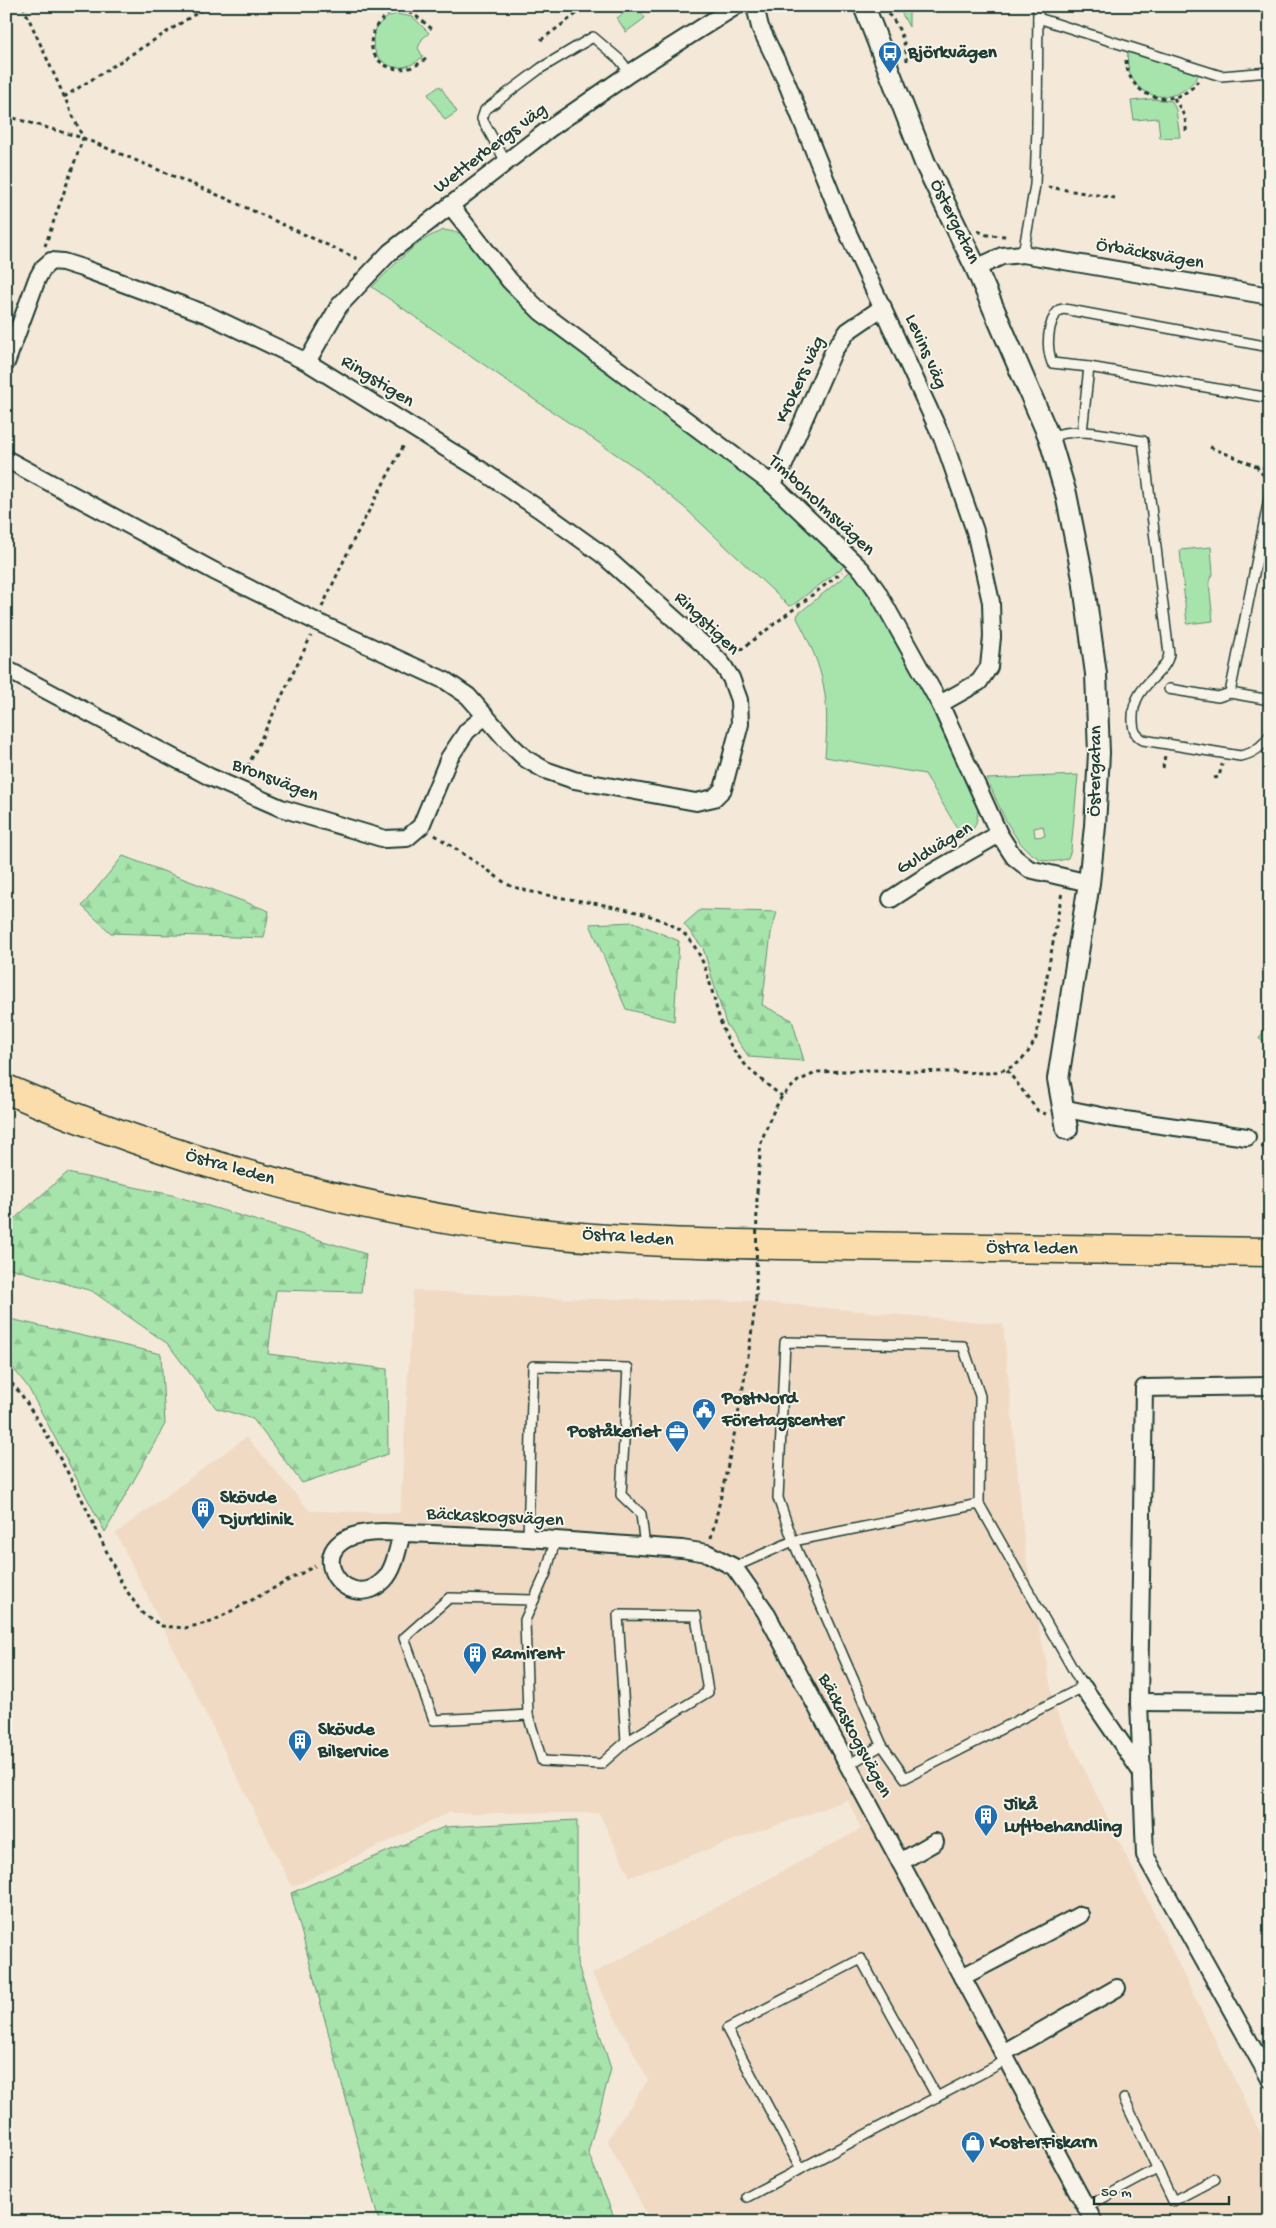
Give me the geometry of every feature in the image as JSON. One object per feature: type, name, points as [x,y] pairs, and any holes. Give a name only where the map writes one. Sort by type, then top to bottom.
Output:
[{"type":"highway","name":"Östra leden","points":[[6,1089],[125,1136],[255,1177],[386,1209],[511,1229],[649,1241],[1270,1252]]},
{"type":"street","name":"Wetterbergs väg","points":[[307,362],[339,306],[390,252],[550,129],[630,73],[736,6]]},
{"type":"street","name":"Levins väg","points":[[755,6],[760,27],[786,81],[841,218],[884,307],[944,442],[975,530],[991,602],[992,637],[989,668],[979,682],[940,704]]},
{"type":"street","name":"Östergatan","points":[[864,6],[925,163],[976,268],[1049,436],[1068,503],[1083,578],[1096,674],[1099,753],[1095,826],[1089,883],[1058,1079],[1067,1129]]},
{"type":"street","name":"Timboholmsvägen","points":[[450,206],[510,281],[542,312],[772,484],[855,562],[877,591],[940,704],[999,834],[1014,857],[1029,868],[1089,883]]},
{"type":"street","name":"Örbäcksvägen","points":[[976,268],[1002,256],[1023,254],[1270,296]]},
{"type":"street","name":"Ringstigen","points":[[6,363],[37,279],[43,268],[51,261],[63,262],[82,268],[206,314],[307,362],[481,470],[603,556],[708,649],[722,664],[731,678],[739,700],[740,724],[723,789],[714,798],[696,802],[574,780],[545,770],[526,759],[484,717],[468,696],[446,680],[317,622],[214,571],[6,459]]},
{"type":"street","name":"Krokers väg","points":[[772,484],[783,467],[834,350],[848,331],[884,307]]},
{"type":"street","name":"Bronsvägen","points":[[6,669],[210,777],[281,808],[385,839],[407,838],[421,826],[449,758],[467,731],[484,717]]},
{"type":"street","name":"Guldvägen","points":[[891,899],[999,834]]},
{"type":"street","points":[[1062,1108],[1112,1118],[1247,1137]]},
{"type":"street","points":[[1270,1386],[1144,1388],[1138,1702],[1146,1855],[1270,2079]]},
{"type":"street","name":"Bäckaskogsvägen","points":[[402,1533],[390,1571],[384,1580],[374,1587],[354,1590],[345,1587],[337,1580],[332,1569],[331,1557],[335,1546],[342,1539],[354,1534],[368,1532],[402,1533],[528,1538],[646,1547],[707,1553],[734,1566],[764,1611],[1094,2222]]},
{"type":"street","points":[[1083,1687],[1142,1773]]},
{"type":"street","points":[[1138,1702],[1270,1703]]},
{"type":"street","points":[[900,1862],[935,1842]]},
{"type":"street","points":[[962,1978],[1080,1915]]},
{"type":"street","points":[[1005,2057],[1117,1988]]},
{"type":"lane","points":[[1023,254],[1035,185],[1038,117],[1038,6]]},
{"type":"lane","points":[[1038,18],[1221,76],[1270,72]]},
{"type":"lane","points":[[506,162],[482,119],[486,110],[542,68],[593,37],[620,60],[630,73]]},
{"type":"lane","points":[[1270,347],[1064,309],[1060,310],[1052,321],[1047,352],[1052,363],[1089,367],[1270,398]]},
{"type":"lane","points":[[1082,432],[1089,367]]},
{"type":"lane","name":"Östergatan","points":[[1049,436],[1066,431],[1143,441],[1168,662],[1154,674],[1138,696],[1133,709],[1134,732],[1143,740],[1240,756],[1247,755],[1262,746],[1270,735]]},
{"type":"lane","points":[[1230,693],[1270,494]]},
{"type":"lane","points":[[1168,689],[1218,697],[1230,693],[1270,700]]},
{"type":"lane","points":[[785,1342],[963,1346],[980,1396],[978,1504],[1083,1687],[905,1778],[882,1745],[793,1541],[778,1498],[785,1342]]},
{"type":"lane","points":[[528,1538],[533,1366],[628,1368],[621,1495],[641,1514],[646,1547]]},
{"type":"lane","points":[[734,1566],[793,1541],[978,1504]]},
{"type":"lane","points":[[554,1541],[546,1573],[525,1620],[528,1715],[542,1761],[601,1764],[626,1742],[708,1692],[696,1616],[618,1615],[626,1742]]},
{"type":"lane","points":[[528,1715],[434,1720],[404,1638],[449,1598],[534,1600]]},
{"type":"lane","points":[[848,1766],[882,1745]]},
{"type":"lane","points":[[801,2169],[727,2029],[861,1958],[937,2097]]},
{"type":"lane","points":[[747,2197],[937,2097],[1005,2057]]},
{"type":"lane","points":[[1124,2099],[1173,2201],[1215,2180]]},
{"type":"lane","points":[[1086,2206],[1157,2169]]},
{"type":"path","points":[[23,6],[83,138],[45,246]]},
{"type":"path","points":[[64,97],[208,6]]},
{"type":"path","points":[[541,40],[587,6]]},
{"type":"path","points":[[593,6],[597,12]]},
{"type":"path","points":[[426,59],[411,68],[394,69],[382,64],[373,54],[370,37],[375,24],[393,8],[414,14],[432,29]]},
{"type":"path","points":[[1128,47],[1126,67],[1136,86],[1153,97],[1174,98],[1192,88],[1203,70]]},
{"type":"path","points":[[1174,98],[1184,112],[1186,131]]},
{"type":"path","points":[[6,116],[83,138],[225,198],[360,260]]},
{"type":"path","points":[[1035,185],[1115,198]]},
{"type":"path","points":[[319,613],[354,539],[410,434]]},
{"type":"path","points":[[1210,447],[1256,466],[1270,469]]},
{"type":"path","points":[[1256,466],[1270,482]]},
{"type":"path","points":[[729,658],[855,562]]},
{"type":"path","points":[[243,777],[314,630]]},
{"type":"path","points":[[429,832],[511,886],[531,892],[642,914],[667,923],[682,932],[693,945],[702,961],[719,1020],[726,1037],[739,1058],[782,1096]]},
{"type":"path","points":[[707,1553],[738,1424],[748,1362],[756,1298],[761,1142],[771,1116],[782,1096],[798,1081],[818,1072],[871,1070],[988,1073],[1007,1070],[1027,1056],[1036,1038],[1065,878]]},
{"type":"path","points":[[6,1377],[21,1394],[48,1437],[78,1493],[122,1584],[142,1612],[162,1626],[185,1628],[211,1622],[331,1557]]},
{"type":"path","points":[[1266,2222],[1270,2217]]},
{"type":"shaded area","points":[[413,1290],[540,1298],[749,1301],[1003,1324],[1026,1558],[1055,1709],[1270,2153],[1270,2222],[651,2222],[607,2140],[648,2080],[592,1974],[861,1829],[848,1800],[630,1877],[599,1813],[448,1813],[292,1887],[116,1533],[246,1437],[310,1511],[400,1513]]},
{"type":"green space","points":[[634,6],[637,6],[645,18],[626,32],[617,18]]},
{"type":"green space","points":[[890,6],[909,6],[909,27],[901,12],[895,13]]},
{"type":"green space","points":[[396,14],[413,17],[429,33],[422,39],[418,48],[423,57],[412,64],[398,67],[387,65],[379,58],[374,49],[373,39],[376,29],[383,20]]},
{"type":"green space","points":[[1128,52],[1199,74],[1189,86],[1177,93],[1165,96],[1153,95],[1142,89],[1133,80],[1128,68]]},
{"type":"green space","points":[[440,86],[457,112],[445,120],[428,94]]},
{"type":"green space","points":[[1151,99],[1172,101],[1176,110],[1180,137],[1160,138],[1158,118],[1134,120],[1131,101]]},
{"type":"green space","points":[[444,230],[460,233],[498,277],[782,504],[847,564],[793,605],[789,606],[686,509],[635,467],[372,287],[414,247],[433,234]]},
{"type":"green space","points":[[1211,547],[1213,574],[1209,583],[1213,621],[1187,624],[1180,550]]},
{"type":"green space","points":[[852,570],[863,582],[948,733],[978,808],[975,826],[963,838],[925,774],[825,757],[827,717],[823,685],[814,654],[797,618],[798,614]]},
{"type":"green space","points":[[1078,775],[1071,850],[1068,858],[1052,861],[1038,858],[1026,849],[1007,822],[987,779]],"holes":[[[1043,826],[1045,836],[1035,837],[1034,828]]]},
{"type":"green space","points":[[123,856],[269,911],[264,938],[111,933],[82,906]]},
{"type":"green space","points":[[700,910],[777,912],[771,933],[762,1005],[792,1020],[804,1061],[749,1057],[726,1024],[703,948],[684,924]]},
{"type":"green space","points":[[634,922],[679,941],[674,1021],[626,1009],[590,924]]},
{"type":"green space","points":[[1270,1020],[1270,1043],[1259,1039]]},
{"type":"green space","points":[[67,1173],[172,1195],[366,1254],[361,1292],[276,1290],[268,1354],[387,1369],[388,1454],[302,1483],[253,1419],[216,1408],[168,1344],[92,1291],[6,1267],[6,1226]]},
{"type":"green space","points":[[6,1318],[161,1354],[165,1424],[105,1532],[28,1387],[6,1359]]},
{"type":"green space","points":[[577,1820],[577,1962],[611,2069],[588,2152],[616,2222],[379,2222],[291,1893],[444,1827]]},
{"type":"place","name":"Björkvägen","points":[[890,74]]},
{"type":"place","name":"PostNord Företagscenter","points":[[704,1431]]},
{"type":"place","name":"Poståkeriet","points":[[677,1453]]},
{"type":"place","name":"Skövde Djurklinik","points":[[203,1530]]},
{"type":"place","name":"Ramirent","points":[[475,1675]]},
{"type":"place","name":"Skövde Bilservice","points":[[300,1762]]},
{"type":"place","name":"Jikå Luftbehandling","points":[[986,1837]]},
{"type":"place","name":"KosterFiskarn","points":[[973,2164]]}]
